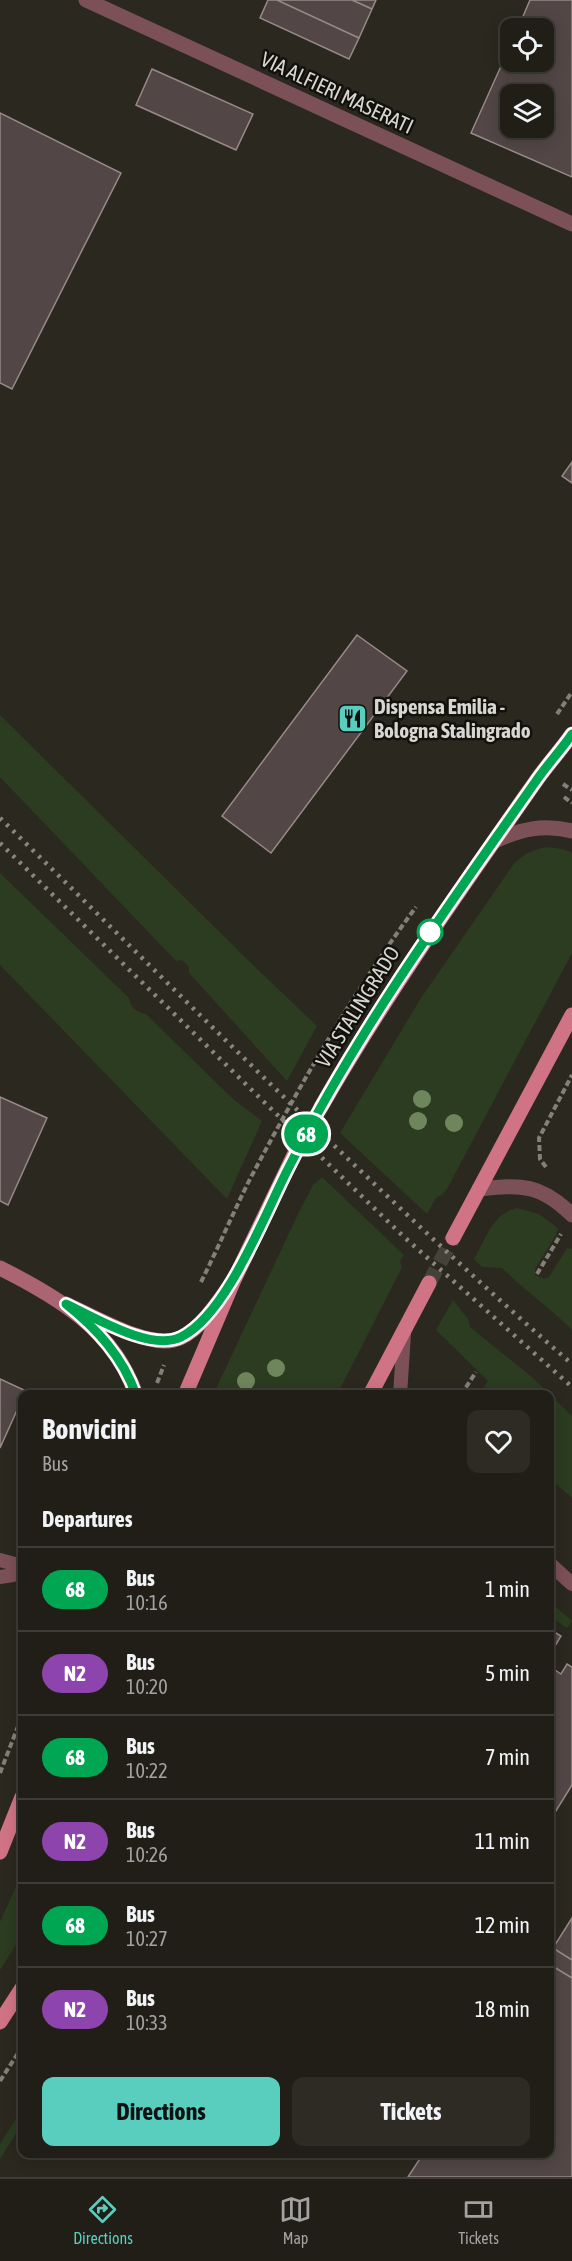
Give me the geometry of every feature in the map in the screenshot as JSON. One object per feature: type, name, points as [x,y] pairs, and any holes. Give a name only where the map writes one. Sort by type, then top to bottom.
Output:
[{"type":"main road","name":"VIA STALINGRADO","points":[[321,1107],[396,983],[537,780],[572,734]]},
{"type":"main road","points":[[453,1238],[572,1015]]},
{"type":"main road","points":[[187,1390],[233,1282],[294,1155]]},
{"type":"main road","points":[[373,1390],[429,1283]]},
{"type":"main road","points":[[0,1852],[18,1807]]},
{"type":"main road","points":[[0,2022],[18,1994]]},
{"type":"street","name":"VIA ALFIERI MASERATI","points":[[86,0],[572,224]]},
{"type":"street","points":[[495,841],[530,828],[559,828],[572,831]]},
{"type":"street","points":[[479,1189],[527,1187],[550,1196],[572,1215]]},
{"type":"street","points":[[0,1268],[66,1304],[151,1340],[173,1340],[191,1331],[233,1282]]},
{"type":"street","points":[[66,1304],[92,1326],[110,1347],[134,1390]]},
{"type":"lane","points":[[400,1390],[404,1330]]},
{"type":"lane","points":[[0,1560],[12,1573]]},
{"type":"lane","points":[[554,1568],[572,1584]]},
{"type":"path","points":[[564,797],[572,803]]},
{"type":"path","points":[[548,1169],[540,1159],[539,1138],[572,1075]]},
{"type":"path","points":[[537,1274],[563,1232]]},
{"type":"path","points":[[464,1390],[476,1372]]},
{"type":"path","points":[[0,1773],[18,1726]]},
{"type":"path","points":[[0,2081],[18,2053]]},
{"type":"green space","points":[[0,715],[317,1026],[287,1081],[189,973],[189,967],[182,960],[176,961],[0,777]]},
{"type":"green space","points":[[547,847],[572,853],[572,953],[447,1189],[436,1198],[427,1214],[340,1133],[421,998],[513,865],[528,853]]},
{"type":"green space","points":[[0,873],[129,998],[134,1009],[146,1014],[232,1098],[262,1121],[227,1199],[0,965]]},
{"type":"green space","points":[[322,1177],[404,1255],[400,1261],[402,1267],[340,1390],[215,1390],[298,1214],[313,1185]]},
{"type":"green space","points":[[517,1208],[539,1214],[558,1228],[535,1269],[535,1275],[544,1279],[549,1277],[567,1248],[572,1249],[572,1330],[502,1268],[482,1267],[474,1259],[496,1221],[502,1215]]},
{"type":"green space","points":[[453,1300],[468,1319],[470,1327],[545,1390],[485,1390],[484,1387],[488,1381],[436,1330]]},
{"type":"green space","points":[[554,1398],[572,1416],[572,1498],[554,1481]]},
{"type":"green space","points":[[554,1605],[572,1621],[567,1628],[554,1619]]},
{"type":"green space","points":[[18,1882],[18,1941],[0,1970],[0,1922]]},
{"type":"green space","points":[[18,2115],[18,2130],[0,2159],[0,2144]]},
{"type":"building","points":[[268,0],[277,0],[359,38],[349,59],[260,18]]},
{"type":"building","points":[[277,0],[352,0],[372,9],[359,38]]},
{"type":"building","points":[[352,0],[376,0],[372,9]]},
{"type":"building","points":[[530,0],[572,0],[572,177],[471,133],[500,68],[500,72],[554,72],[554,18],[522,18]]},
{"type":"building","points":[[152,69],[253,114],[236,150],[136,105]]},
{"type":"building","points":[[0,113],[121,173],[12,389],[0,383]]},
{"type":"building","points":[[572,462],[572,483],[562,476]]},
{"type":"building","points":[[357,635],[407,671],[271,853],[222,816]]},
{"type":"building","points":[[0,1097],[47,1118],[8,1205],[0,1201]]},
{"type":"building","points":[[0,1379],[24,1390],[18,1390],[18,1408],[0,1448]]},
{"type":"building","points":[[554,1632],[561,1636],[554,1648]]},
{"type":"building","points":[[567,1664],[572,1667],[572,1785],[554,1814],[554,1669],[561,1674]]},
{"type":"building","points":[[572,1918],[572,1960],[554,1946]]},
{"type":"building","points":[[554,1949],[572,1960],[572,1978],[554,1967]]},
{"type":"building","points":[[554,1967],[572,1978],[572,2177],[408,2177],[420,2158],[554,2158]]},
{"type":"tunnel","points":[[294,1155],[321,1107]]},
{"type":"tunnel","points":[[429,1283],[453,1238]]},
{"type":"railway","points":[[0,818],[353,1164],[572,1364]]},
{"type":"railway","points":[[0,843],[403,1236],[572,1387]]},
{"type":"bus line","name":"68","points":[[134,1390],[117,1356],[103,1338],[66,1304],[151,1340],[164,1341],[181,1337],[204,1318],[233,1282],[294,1155],[370,1023],[430,932],[572,734]]},
{"type":"place","name":"Dispensa Emilia - Bologna Stalingrado","points":[[353,719]]}]
